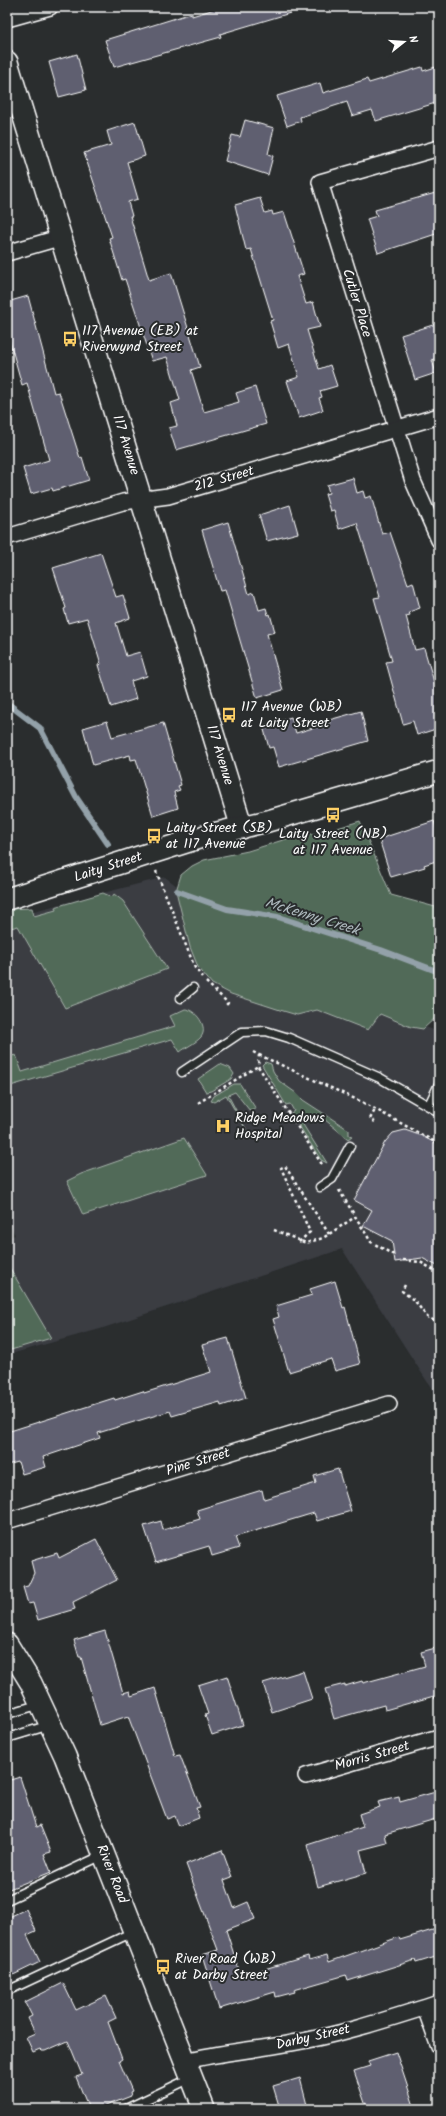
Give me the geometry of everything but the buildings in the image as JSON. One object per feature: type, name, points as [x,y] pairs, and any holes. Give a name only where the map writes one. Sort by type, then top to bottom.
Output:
[{"type":"street","points":[[7,20],[50,7]]},
{"type":"street","name":"117 Avenue","points":[[7,62],[143,500],[242,828]]},
{"type":"street","name":"Cutler Place","points":[[439,148],[320,182],[413,481],[439,540]]},
{"type":"street","points":[[7,253],[62,237]]},
{"type":"street","name":"212 Street","points":[[7,537],[123,502],[168,496],[439,416]]},
{"type":"street","name":"Laity Street","points":[[7,899],[205,836],[242,828],[439,770]]},
{"type":"street","name":"Pine Street","points":[[7,1521],[389,1404]]},
{"type":"street","name":"River Road","points":[[7,1644],[31,1682],[51,1725],[104,1854],[204,2109]]},
{"type":"street","name":"Morris Street","points":[[306,1776],[439,1737]]},
{"type":"street","points":[[432,2005],[439,2047]]},
{"type":"street","name":"Darby Street","points":[[189,2069],[210,2055],[322,2037],[432,2005]]},
{"type":"lane","points":[[181,998],[193,988]]},
{"type":"lane","points":[[182,1072],[242,1032],[266,1031],[289,1038],[367,1072],[429,1105],[439,1112]]},
{"type":"lane","points":[[429,1105],[439,1084]]},
{"type":"lane","points":[[320,1187],[332,1179],[350,1146]]},
{"type":"lane","points":[[7,1714],[42,1704]]},
{"type":"lane","points":[[7,1738],[51,1725]]},
{"type":"lane","points":[[7,1900],[104,1854]]},
{"type":"lane","points":[[7,1990],[134,1931]]},
{"type":"lane","points":[[126,2109],[189,2069]]},
{"type":"path","points":[[156,869],[195,968],[219,996],[228,1003],[226,1005]]},
{"type":"path","points":[[253,1052],[376,1110],[439,1144]]},
{"type":"path","points":[[259,1055],[258,1066],[319,1162],[325,1168]]},
{"type":"path","points":[[198,1103],[258,1066]]},
{"type":"path","points":[[375,1122],[370,1119],[376,1110]]},
{"type":"path","points":[[299,1242],[310,1232],[281,1168],[285,1166],[329,1234]]},
{"type":"path","points":[[338,1188],[371,1242],[394,1255]]},
{"type":"path","points":[[274,1230],[299,1242],[306,1243],[312,1242],[329,1234],[355,1217]]},
{"type":"path","points":[[406,1267],[405,1261],[420,1262],[439,1273]]},
{"type":"path","points":[[405,1285],[402,1292],[415,1301],[427,1318],[439,1323]]},
{"type":"shaded area","name":"Ridge Meadows Hospital","points":[[165,877],[307,984],[439,1032],[439,1400],[342,1249],[100,1329],[7,1355],[7,1238],[15,1235],[7,1220],[7,918]]},
{"type":"green space","points":[[360,821],[391,895],[439,908],[439,1020],[435,1018],[423,1029],[411,1027],[380,1014],[368,1030],[317,1010],[297,1015],[280,1010],[231,994],[212,984],[198,967],[190,947],[176,891],[181,875],[192,866],[204,860],[248,851],[302,834],[318,834]]},
{"type":"green space","points":[[103,893],[112,897],[114,894],[123,901],[167,969],[65,1008],[18,926],[7,929],[7,909],[32,908],[34,916],[56,910],[55,907]]},
{"type":"green space","points":[[185,1009],[193,1012],[200,1019],[203,1033],[199,1039],[180,1052],[172,1039],[7,1087],[7,1057],[16,1055],[22,1072],[175,1026],[170,1016]]},
{"type":"green space","points":[[265,1062],[271,1064],[279,1081],[303,1100],[349,1130],[349,1135],[352,1136],[348,1139],[318,1114],[302,1123],[327,1163],[321,1160],[291,1113],[294,1111],[290,1104],[286,1105],[262,1065]]},
{"type":"green space","points":[[220,1064],[230,1068],[234,1074],[231,1079],[211,1091],[206,1092],[198,1079]]},
{"type":"green space","points":[[234,1084],[240,1084],[256,1109],[250,1111],[235,1092],[228,1095],[248,1133],[226,1095],[214,1102],[211,1101],[214,1096]]},
{"type":"green space","points":[[184,1138],[207,1175],[83,1215],[67,1181],[81,1174]]},
{"type":"green space","points":[[7,1263],[51,1338],[11,1350],[7,1346]]},
{"type":"waterway","name":"McKenny Creek","points":[[7,703],[40,728],[76,797],[108,844]]},
{"type":"waterway","name":"McKenny Creek","points":[[177,891],[227,909],[278,917],[381,950],[439,972]]},
{"type":"place","name":"117 Avenue (EB) at Riverwynd Street","points":[[70,339]]},
{"type":"place","name":"117 Avenue (WB) at Laity Street","points":[[229,715]]},
{"type":"place","name":"Laity Street (NB) at 117 Avenue","points":[[333,815]]},
{"type":"place","name":"Laity Street (SB) at 117 Avenue","points":[[154,836]]},
{"type":"place","name":"Ridge Meadows Hospital","points":[[223,1126]]},
{"type":"place","name":"River Road (WB) at Darby Street","points":[[163,1967]]}]
